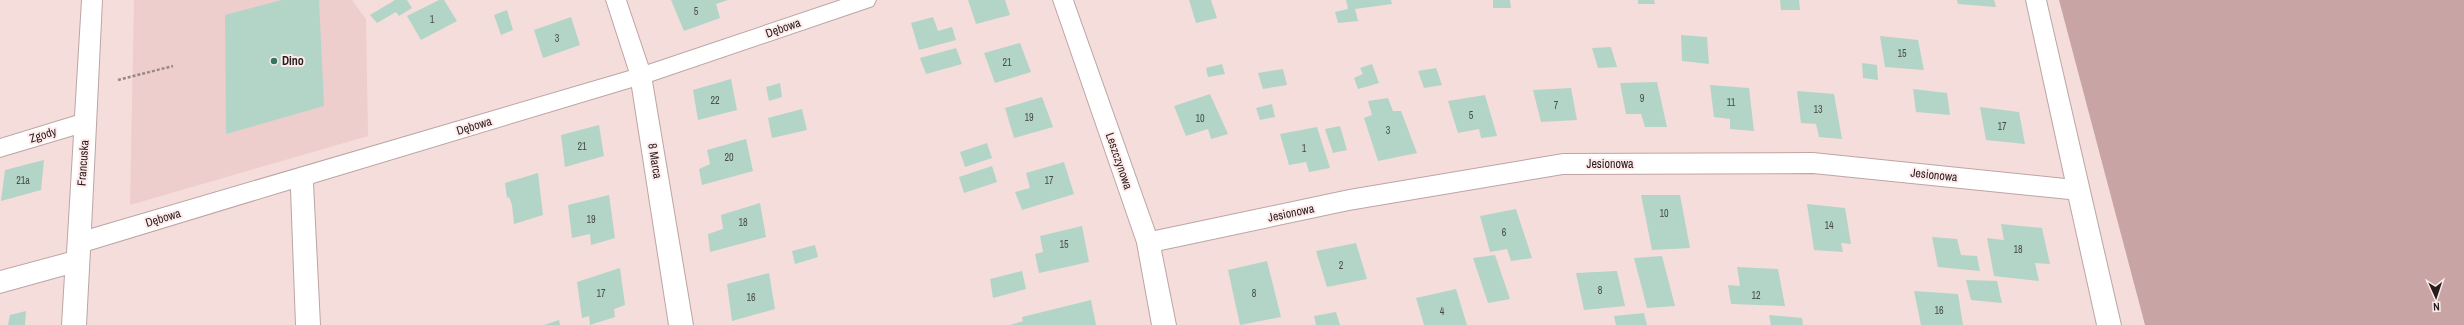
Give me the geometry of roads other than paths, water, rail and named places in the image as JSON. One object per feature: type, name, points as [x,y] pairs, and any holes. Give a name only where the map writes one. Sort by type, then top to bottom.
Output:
[{"type":"street","name":"Francuska","points":[[74,325],[92,0]]},
{"type":"street","name":"8 Marca","points":[[616,0],[641,76],[681,325]]},
{"type":"street","name":"Dębowa","points":[[0,282],[78,252],[302,176],[641,76],[866,0]]},
{"type":"street","name":"Leszczynowa","points":[[1063,0],[1148,243],[1164,325]]},
{"type":"street","points":[[2036,0],[2109,325]]},
{"type":"street","name":"Zgody","points":[[0,148],[86,122]]},
{"type":"street","name":"Jesionowa","points":[[1148,243],[1349,200],[1563,164],[1813,163],[2079,190]]},
{"type":"street","points":[[302,176],[308,325]]},
{"type":"place","name":"Dino","points":[[274,61]]}]
